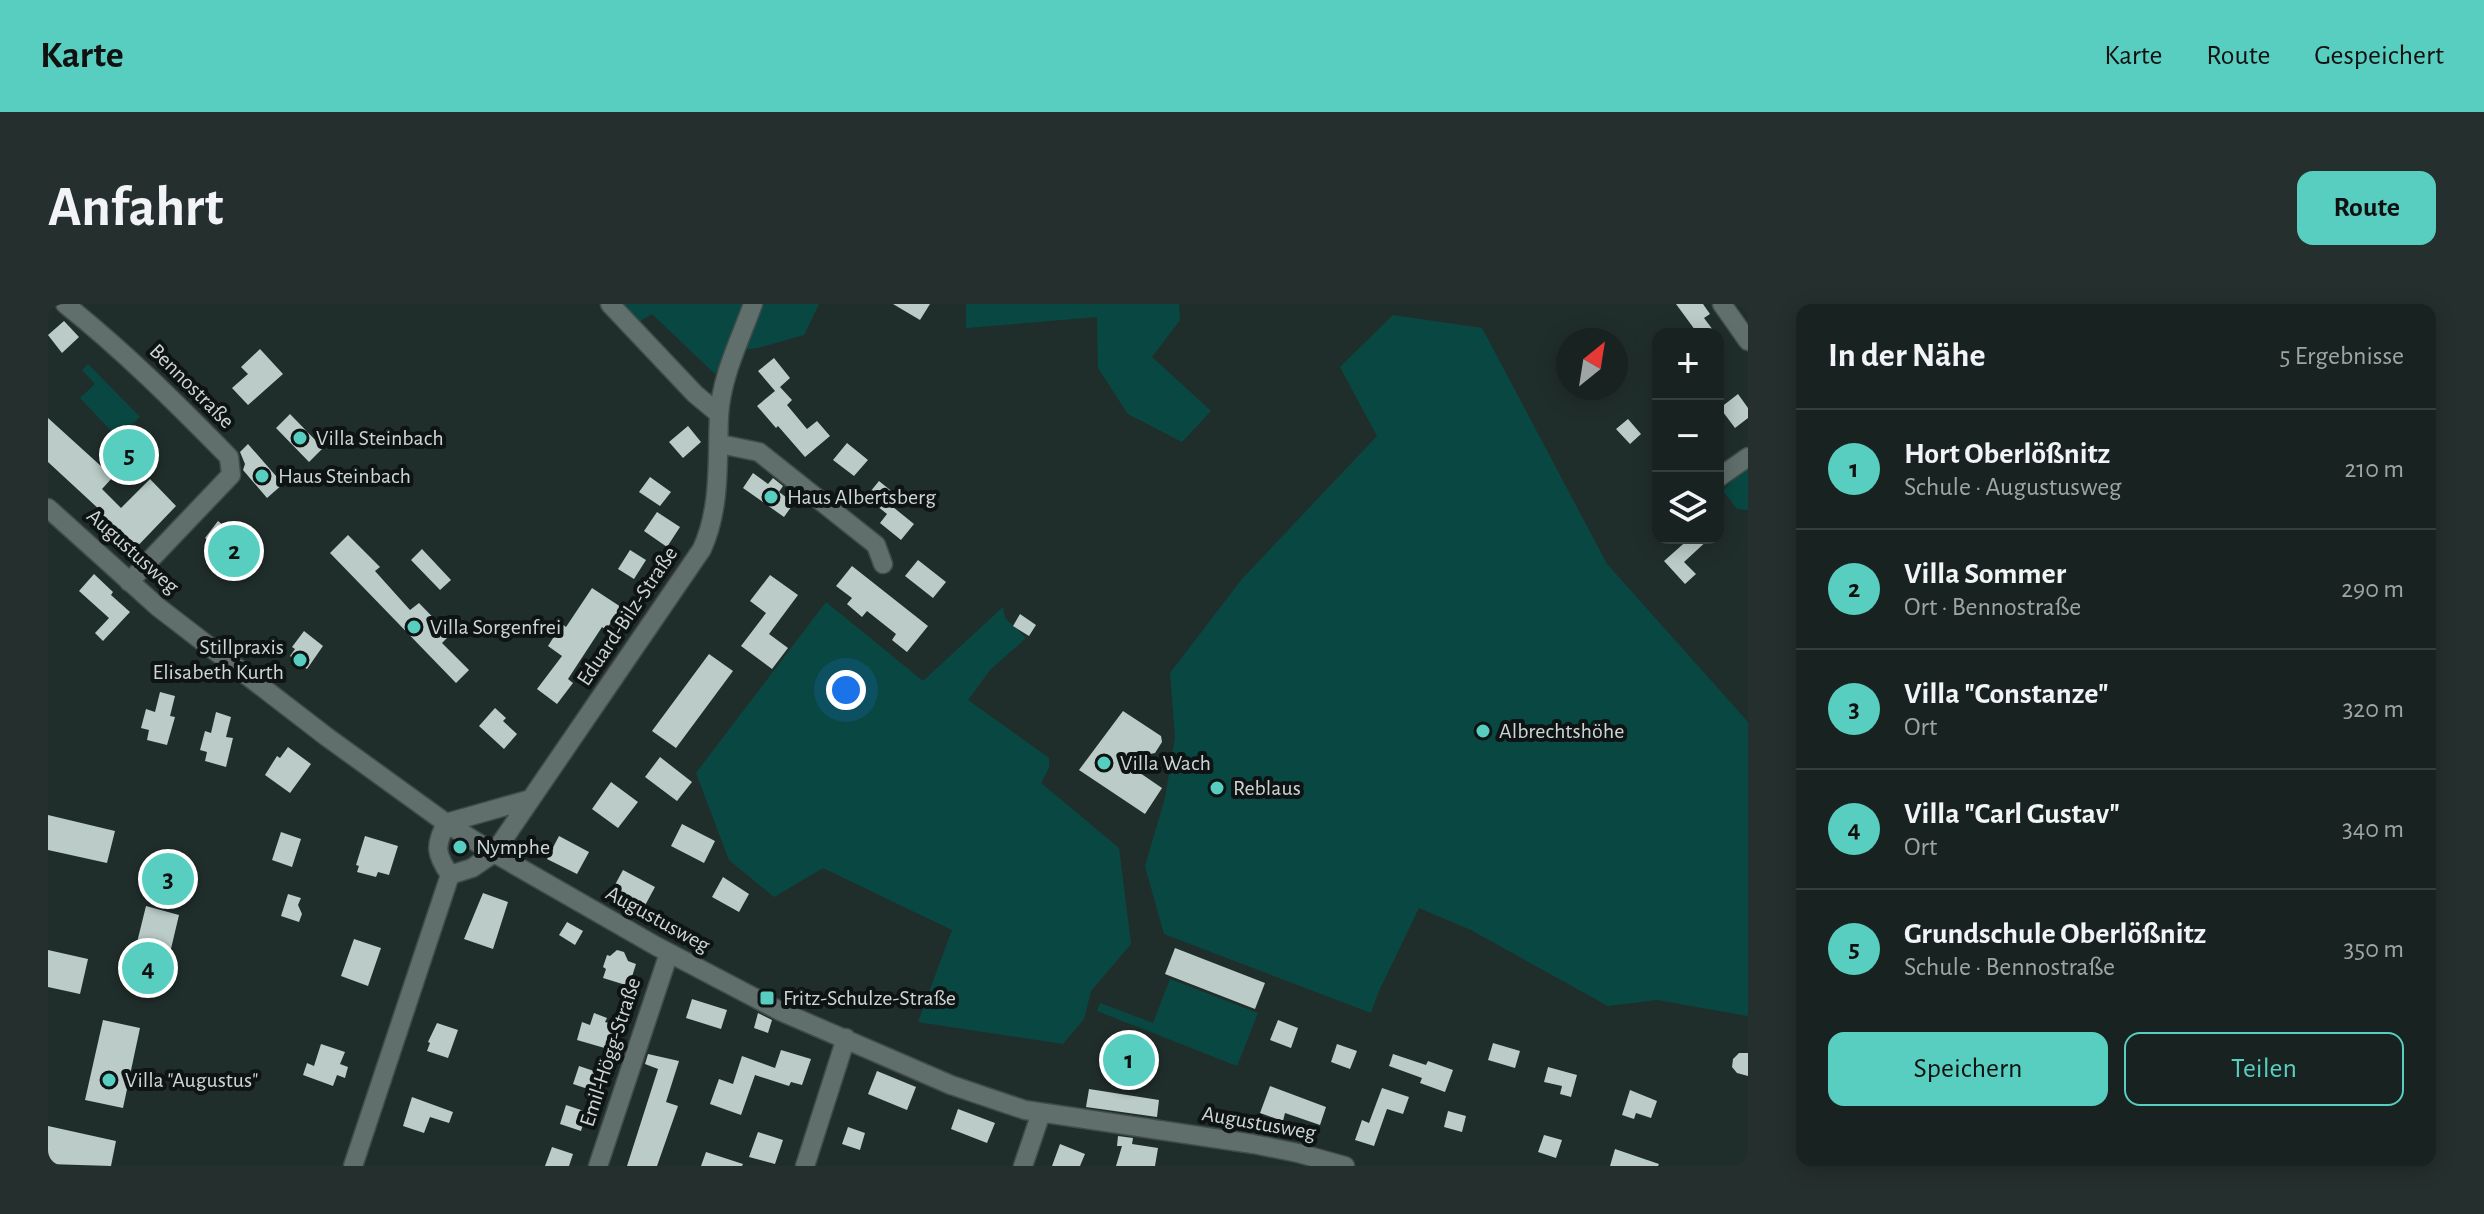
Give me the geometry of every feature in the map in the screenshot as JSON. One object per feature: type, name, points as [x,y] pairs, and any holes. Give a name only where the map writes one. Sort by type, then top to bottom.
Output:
[{"type":"street","name":"Bennostraße","points":[[65,304],[111,341],[161,388],[229,457],[232,466],[231,475],[129,582]]},
{"type":"street","points":[[610,304],[695,394],[719,414]]},
{"type":"street","name":"Eduard-Bilz-Straße","points":[[494,853],[702,549],[712,527],[720,444],[719,414],[725,381],[753,304]]},
{"type":"street","points":[[1722,304],[1748,341]]},
{"type":"street","points":[[720,444],[759,452],[876,545],[883,564]]},
{"type":"street","points":[[1724,474],[1748,457]]},
{"type":"street","name":"Augustusweg","points":[[48,508],[129,582],[315,728],[446,823],[669,953],[780,1011],[951,1085],[1025,1110],[1253,1144],[1345,1166]]},
{"type":"street","points":[[450,875],[440,861],[437,844],[446,823],[531,799]]},
{"type":"street","points":[[450,875],[472,868],[494,853]]},
{"type":"street","points":[[353,1166],[450,875]]},
{"type":"street","name":"Emil-Högg-Straße","points":[[598,1166],[669,953]]},
{"type":"street","points":[[805,1166],[846,1038]]},
{"type":"street","points":[[1023,1166],[1041,1113]]},
{"type":"shaded area","points":[[623,304],[819,304],[804,335],[758,348],[732,351],[715,374],[652,314],[640,321]]},
{"type":"shaded area","points":[[966,304],[1179,304],[1180,320],[1152,357],[1211,411],[1182,442],[1128,414],[1098,368],[1097,317],[966,328]]},
{"type":"shaded area","points":[[1393,315],[1482,328],[1607,564],[1748,722],[1748,1016],[1657,1000],[1608,1006],[1471,930],[1419,908],[1371,1013],[1164,934],[1145,866],[1165,798],[1175,737],[1170,673],[1242,579],[1377,436],[1340,367]]},
{"type":"shaded area","points":[[88,364],[140,417],[118,438],[80,398],[95,384],[82,370]]},
{"type":"shaded area","points":[[1748,462],[1748,510],[1737,509],[1724,490]]},
{"type":"shaded area","points":[[826,602],[923,681],[1003,607],[1005,618],[1026,638],[990,670],[968,700],[1049,758],[1049,768],[1041,783],[1119,848],[1131,944],[1091,991],[1084,1019],[1063,1044],[918,1022],[952,930],[823,868],[774,897],[729,860],[696,773]]},
{"type":"shaded area","points":[[1170,979],[1258,1013],[1237,1066],[1097,1011],[1100,1003],[1153,1023]]},
{"type":"building","points":[[893,304],[930,304],[920,320]]},
{"type":"building","points":[[1676,304],[1703,304],[1710,314],[1704,318],[1712,328],[1694,328]]},
{"type":"building","points":[[64,321],[79,337],[62,353],[48,335]]},
{"type":"building","points":[[260,349],[283,374],[248,405],[232,388],[248,374],[241,367]]},
{"type":"building","points":[[774,358],[790,378],[780,387],[792,400],[787,405],[807,429],[817,421],[830,436],[805,457],[757,406],[775,391],[758,371]]},
{"type":"building","points":[[1738,394],[1748,408],[1748,418],[1735,428],[1724,413],[1724,405]]},
{"type":"building","name":"Villa Steinbach","points":[[290,414],[323,448],[309,462],[276,428]]},
{"type":"building","points":[[48,418],[113,477],[102,489],[121,508],[150,479],[176,506],[130,554],[95,517],[101,511],[48,462]]},
{"type":"building","points":[[1628,419],[1641,434],[1630,444],[1616,429]]},
{"type":"building","points":[[688,426],[701,442],[683,458],[669,442]]},
{"type":"building","points":[[847,443],[868,460],[854,476],[833,460]]},
{"type":"building","name":"Haus Steinbach","points":[[248,444],[283,484],[267,498],[243,470],[245,464],[240,452]]},
{"type":"building","name":"Haus Albertsberg","points":[[753,473],[768,484],[773,478],[783,486],[779,492],[794,503],[784,517],[743,488]]},
{"type":"building","points":[[650,477],[671,492],[660,506],[639,492]]},
{"type":"building","points":[[879,481],[900,498],[893,507],[914,524],[901,540],[880,523],[887,514],[866,497]]},
{"type":"building","points":[[657,512],[680,527],[667,547],[644,531]]},
{"type":"building","points":[[218,521],[229,530],[233,525],[254,540],[238,562],[205,538]]},
{"type":"building","points":[[348,535],[380,567],[375,571],[410,610],[419,603],[450,635],[442,643],[469,670],[456,683],[330,553]]},
{"type":"building","points":[[1683,544],[1704,544],[1684,562],[1696,574],[1685,584],[1664,561]]},
{"type":"building","points":[[422,549],[451,580],[440,590],[411,560]]},
{"type":"building","points":[[630,550],[646,560],[634,579],[618,569]]},
{"type":"building","points":[[918,560],[946,582],[933,598],[905,576]]},
{"type":"building","points":[[852,566],[928,626],[907,652],[892,640],[896,634],[867,611],[862,617],[847,604],[852,598],[836,586]]},
{"type":"building","points":[[94,574],[130,612],[103,641],[95,633],[109,618],[79,591]]},
{"type":"building","points":[[770,575],[798,595],[769,634],[788,648],[772,669],[741,646],[766,613],[750,601]]},
{"type":"building","points":[[592,588],[621,607],[606,630],[602,627],[568,679],[573,683],[557,704],[537,689],[562,656],[548,646],[562,624],[566,627]]},
{"type":"building","points":[[1020,614],[1036,625],[1029,636],[1013,626]]},
{"type":"building","points":[[304,631],[323,646],[307,669],[290,656],[295,649],[292,647]]},
{"type":"building","points":[[709,654],[733,671],[676,748],[652,731]]},
{"type":"building","points":[[160,692],[175,696],[170,716],[175,717],[167,745],[147,740],[149,730],[141,728],[146,709],[155,712]]},
{"type":"building","points":[[495,708],[517,734],[504,749],[479,726]]},
{"type":"building","name":"Villa Wach","points":[[1123,711],[1161,736],[1162,742],[1155,753],[1121,760],[1162,788],[1145,814],[1079,770]]},
{"type":"building","points":[[216,712],[231,717],[226,737],[233,738],[226,767],[205,761],[207,752],[200,750],[205,731],[211,733]]},
{"type":"building","points":[[288,747],[311,764],[290,793],[265,775],[277,756],[280,758]]},
{"type":"building","points":[[660,757],[692,782],[677,801],[645,777]]},
{"type":"building","points":[[611,782],[638,802],[618,828],[592,809]]},
{"type":"building","points":[[48,815],[115,831],[107,863],[48,850]]},
{"type":"building","points":[[682,824],[715,841],[704,863],[671,846]]},
{"type":"building","points":[[281,832],[301,839],[292,867],[272,860]]},
{"type":"building","points":[[365,836],[398,846],[389,875],[378,872],[376,877],[357,872],[359,866],[356,865]]},
{"type":"building","points":[[559,836],[589,852],[577,874],[547,859]]},
{"type":"building","points":[[156,854],[189,861],[182,893],[149,887]]},
{"type":"building","points":[[623,870],[655,887],[642,911],[610,894]]},
{"type":"building","points":[[723,877],[749,894],[739,912],[712,897]]},
{"type":"building","points":[[483,893],[508,902],[493,949],[464,939]]},
{"type":"building","points":[[288,894],[301,898],[298,905],[302,914],[299,922],[281,916]]},
{"type":"building","points":[[146,906],[179,915],[160,995],[126,987]]},
{"type":"building","points":[[567,922],[583,931],[575,945],[559,935]]},
{"type":"building","points":[[354,939],[381,948],[368,986],[341,976]]},
{"type":"building","points":[[1175,948],[1265,983],[1255,1009],[1165,974]]},
{"type":"building","points":[[48,950],[88,959],[80,994],[48,987]]},
{"type":"building","points":[[617,950],[624,952],[628,961],[636,964],[629,986],[603,978],[607,955]]},
{"type":"building","points":[[692,999],[727,1010],[721,1029],[686,1018]]},
{"type":"building","points":[[594,1013],[607,1018],[605,1022],[616,1025],[608,1049],[577,1040],[582,1022],[590,1025]]},
{"type":"building","points":[[758,1013],[772,1020],[768,1033],[754,1028]]},
{"type":"building","name":"Villa \"Augustus\"","points":[[103,1020],[140,1028],[123,1108],[85,1100]]},
{"type":"building","points":[[1278,1020],[1298,1028],[1291,1048],[1270,1040]]},
{"type":"building","points":[[437,1023],[458,1030],[448,1058],[427,1051]]},
{"type":"building","points":[[1493,1043],[1520,1051],[1515,1068],[1488,1060]]},
{"type":"building","points":[[321,1044],[345,1052],[340,1064],[348,1067],[345,1078],[337,1075],[333,1086],[303,1075],[307,1063],[314,1066]]},
{"type":"building","points":[[1337,1044],[1357,1051],[1350,1069],[1331,1062]]},
{"type":"building","points":[[781,1050],[811,1059],[802,1085],[791,1082],[789,1086],[755,1075],[741,1115],[710,1104],[719,1079],[733,1084],[742,1056],[775,1068]]},
{"type":"building","points":[[1739,1053],[1748,1053],[1748,1076],[1737,1073],[1732,1067],[1733,1059]]},
{"type":"building","points":[[648,1054],[679,1061],[666,1102],[678,1106],[657,1166],[627,1166],[658,1069],[645,1064]]},
{"type":"building","points":[[1393,1054],[1453,1070],[1445,1092],[1420,1083],[1422,1078],[1389,1066]]},
{"type":"building","points":[[579,1066],[600,1073],[594,1091],[573,1084]]},
{"type":"building","points":[[1548,1067],[1577,1075],[1571,1097],[1560,1094],[1562,1086],[1544,1082]]},
{"type":"building","points":[[877,1071],[916,1087],[907,1110],[868,1094]]},
{"type":"building","points":[[1270,1086],[1326,1107],[1320,1125],[1285,1113],[1283,1121],[1260,1113]]},
{"type":"building","points":[[1382,1088],[1409,1097],[1403,1114],[1387,1109],[1374,1146],[1355,1140],[1362,1120],[1369,1123]]},
{"type":"building","points":[[1089,1089],[1159,1100],[1157,1117],[1086,1107]]},
{"type":"building","points":[[1630,1090],[1657,1101],[1651,1118],[1636,1113],[1634,1119],[1622,1115]]},
{"type":"building","points":[[412,1097],[453,1112],[449,1123],[430,1117],[424,1133],[403,1126]]},
{"type":"building","points":[[566,1105],[587,1112],[581,1131],[560,1124]]},
{"type":"building","points":[[958,1109],[995,1123],[987,1143],[951,1129]]},
{"type":"building","points":[[1448,1111],[1466,1116],[1462,1132],[1444,1127]]},
{"type":"building","points":[[48,1126],[116,1141],[111,1166],[48,1164]]},
{"type":"building","points":[[848,1127],[865,1133],[860,1150],[842,1144]]},
{"type":"building","points":[[758,1132],[783,1140],[775,1164],[749,1157]]},
{"type":"building","points":[[1544,1135],[1562,1140],[1556,1158],[1538,1152]]},
{"type":"building","points":[[1118,1136],[1133,1138],[1132,1144],[1158,1148],[1155,1166],[1116,1166],[1122,1146],[1117,1146]]},
{"type":"building","points":[[1060,1144],[1085,1154],[1080,1166],[1052,1166]]},
{"type":"building","points":[[552,1147],[573,1154],[569,1166],[545,1166]]},
{"type":"building","points":[[1615,1149],[1659,1164],[1610,1166]]},
{"type":"building","points":[[706,1152],[743,1164],[701,1166]]},
{"type":"place","name":"Villa Steinbach","points":[[300,438]]},
{"type":"place","name":"Grundschule Oberlößnitz","points":[[129,455]]},
{"type":"place","name":"Haus Steinbach","points":[[262,476]]},
{"type":"place","name":"Haus Albertsberg","points":[[771,497]]},
{"type":"place","name":"Villa Sommer","points":[[234,551]]},
{"type":"place","name":"Villa Sorgenfrei","points":[[414,627]]},
{"type":"place","name":"Stillpraxis Elisabeth Kurth","points":[[300,660]]},
{"type":"place","name":"Albrechtshöhe","points":[[1483,731]]},
{"type":"place","name":"Villa Wach","points":[[1104,763]]},
{"type":"place","name":"Reblaus","points":[[1217,788]]},
{"type":"place","name":"Nymphe","points":[[460,847]]},
{"type":"place","name":"Villa \"Constanze\"","points":[[168,879]]},
{"type":"place","name":"Villa \"Carl Gustav\"","points":[[148,968]]},
{"type":"place","name":"Fritz-Schulze-Straße","points":[[767,998]]},
{"type":"place","name":"Hort Oberlößnitz","points":[[1129,1060]]},
{"type":"place","name":"Villa \"Augustus\"","points":[[109,1080]]}]
